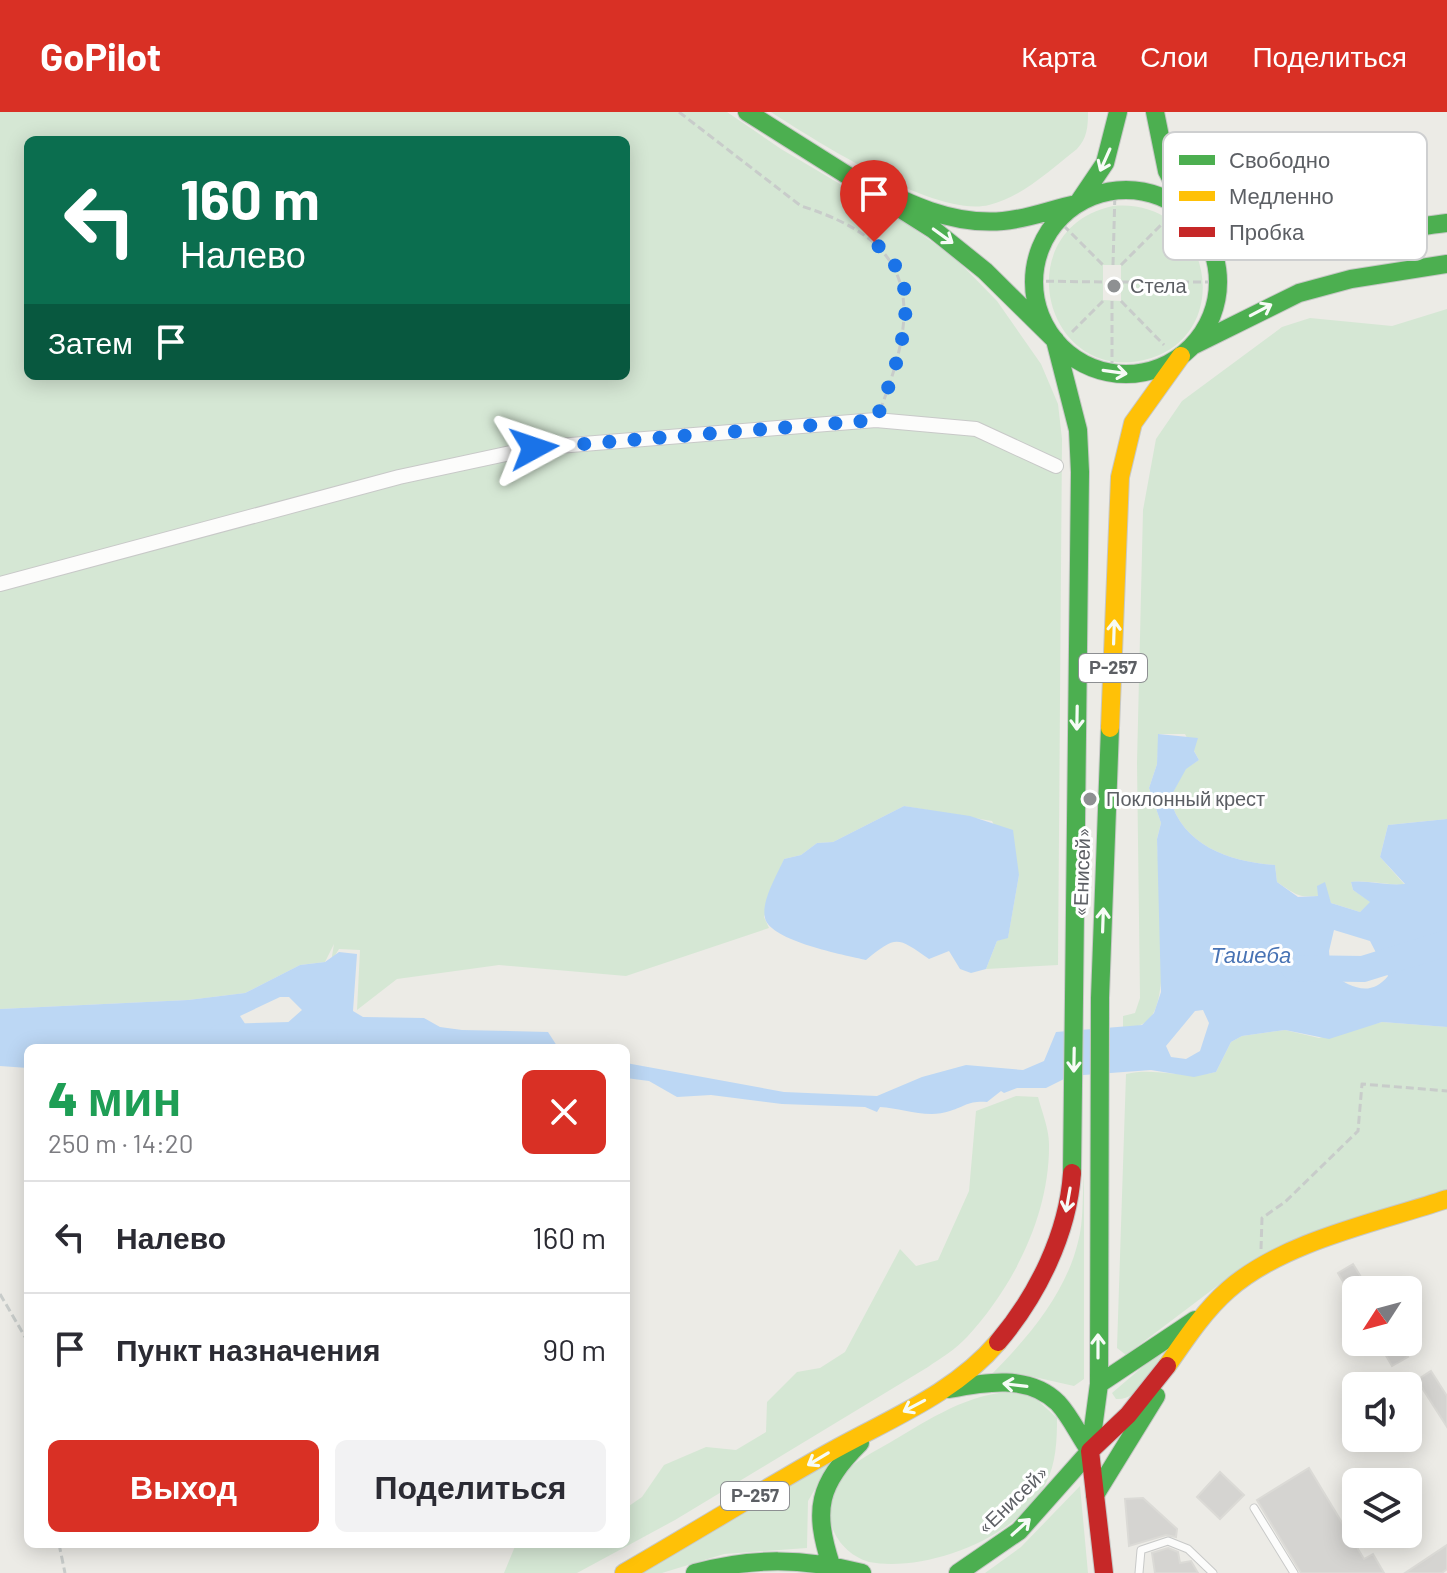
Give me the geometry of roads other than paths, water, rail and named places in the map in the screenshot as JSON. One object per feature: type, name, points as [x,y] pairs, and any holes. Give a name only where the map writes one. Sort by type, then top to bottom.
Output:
[{"type":"main road","points":[[747,112],[855,177],[964,252],[1055,340]]},
{"type":"main road","points":[[1078,203],[1105,163],[1118,112]]},
{"type":"main road","name":"«Енисей»","points":[[1155,112],[1163,151]]},
{"type":"main road","points":[[855,177],[913,205],[966,220],[1002,221],[1115,191],[1148,192],[1163,200]]},
{"type":"main road","name":"«Енисей»","points":[[624,1573],[942,1391],[1003,1338],[1025,1309],[1055,1253],[1072,1178],[1080,472],[1078,430],[1055,340],[1037,302],[1034,281],[1041,248],[1059,219],[1078,203]]},
{"type":"main road","points":[[1427,225],[1447,223]]},
{"type":"main road","name":"«Енисей»","points":[[958,1573],[1019,1531],[1090,1451],[1099,1384],[1100,998],[1120,477],[1133,423],[1214,310],[1218,282],[1214,260]]},
{"type":"main road","name":"«Енисей»","points":[[1055,340],[1081,362],[1112,373],[1155,369],[1299,293],[1351,279],[1447,264]]},
{"type":"main road","points":[[1099,1384],[1207,1311],[1260,1264],[1447,1199]]},
{"type":"main road","points":[[1104,1573],[1090,1451],[1114,1433],[1207,1311]]},
{"type":"main road","points":[[1095,1495],[1207,1311]]},
{"type":"main road","name":"«Енисей»","points":[[942,1391],[992,1383],[1024,1385],[1045,1391],[1060,1405],[1090,1451]]},
{"type":"main road","name":"«Енисей»","points":[[832,1569],[817,1513],[824,1487],[847,1456],[886,1421]]},
{"type":"main road","points":[[695,1573],[760,1560],[803,1559],[832,1569],[862,1573]]},
{"type":"street","points":[[0,584],[399,477],[534,448],[876,420],[976,429],[1056,466]]},
{"type":"lane","points":[[1254,1508],[1294,1573]]},
{"type":"lane","points":[[1139,1573],[1141,1550],[1168,1541],[1188,1549],[1213,1573]]},
{"type":"water","name":"Ташеба","points":[[1158,734],[1198,738],[1194,751],[1199,760],[1186,769],[1170,798],[1185,828],[1197,840],[1226,855],[1275,865],[1277,882],[1298,897],[1318,896],[1317,886],[1325,882],[1331,903],[1360,912],[1370,902],[1353,890],[1351,882],[1405,884],[1380,857],[1388,825],[1447,819],[1447,1027],[1382,1022],[1329,1039],[1285,1030],[1242,1036],[1231,1042],[1216,1072],[1194,1077],[1151,1070],[1070,1076],[1046,1088],[1001,1091],[987,1102],[971,1103],[932,1114],[880,1107],[877,1112],[865,1107],[782,1104],[711,1095],[677,1097],[649,1081],[630,1079],[630,1064],[784,1092],[877,1096],[922,1077],[966,1065],[1023,1070],[1044,1061],[1056,1032],[1142,1025],[1154,1013],[1161,992],[1157,839],[1161,823],[1149,788],[1157,764]],"holes":[[[1334,930],[1370,941],[1388,976],[1381,983],[1360,988],[1331,974],[1329,951]],[[1203,1010],[1209,1023],[1200,1051],[1186,1059],[1171,1057],[1166,1046],[1195,1011]]]},
{"type":"water","points":[[904,806],[970,816],[1013,830],[1019,875],[1008,938],[997,941],[986,969],[971,973],[960,969],[949,951],[929,959],[910,946],[897,942],[884,946],[866,960],[842,955],[780,934],[765,918],[767,896],[784,859],[801,855],[817,843],[833,842]]},
{"type":"water","points":[[339,952],[357,954],[353,1011],[363,1017],[424,1018],[440,1027],[462,1030],[548,1032],[556,1044],[297,1044],[285,1025],[302,1010],[289,997],[280,997],[240,1016],[255,1039],[272,1040],[273,1044],[24,1044],[24,1068],[0,1066],[0,1009],[188,1000],[245,993],[300,965],[325,962]]},
{"type":"waterway","name":"Ташеба","points":[[1294,968],[1363,969],[1447,943]]},
{"type":"waterway","name":"Ташеба","points":[[221,1037],[325,1034]]},
{"type":"place","name":"Стела","points":[[1114,286]]},
{"type":"place","name":"Поклонный крест","points":[[1090,799]]}]
